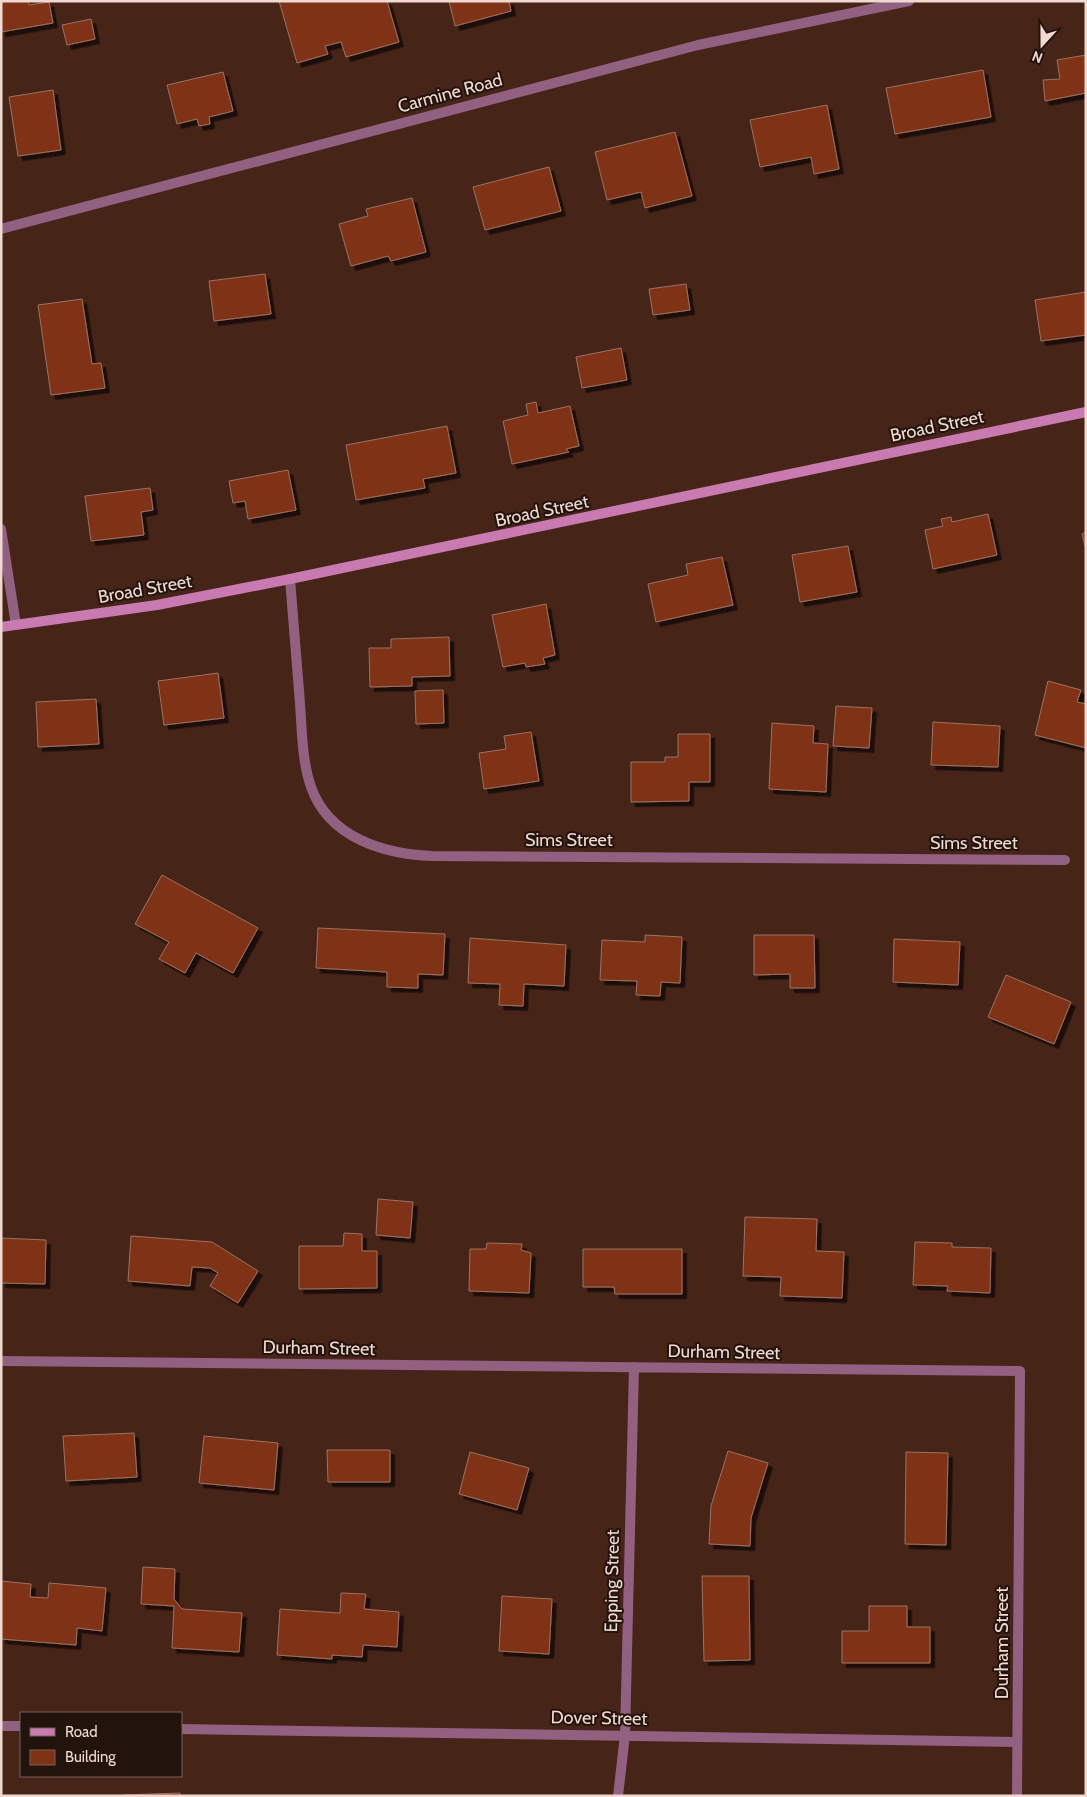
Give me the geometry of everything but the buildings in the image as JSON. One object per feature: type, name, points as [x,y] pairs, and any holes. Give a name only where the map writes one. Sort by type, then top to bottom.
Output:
[{"type":"main road","name":"Broad Street","points":[[1,627],[157,605],[290,579],[1086,412]]},
{"type":"street","name":"Carmine Road","points":[[1,229],[698,45],[909,1]]},
{"type":"street","points":[[1,529],[16,625]]},
{"type":"street","name":"Sims Street","points":[[290,579],[305,758],[311,788],[328,816],[354,837],[368,844],[399,854],[432,856],[1065,860]]},
{"type":"street","name":"Durham Street","points":[[1,1361],[1020,1371],[1017,1796]]},
{"type":"street","name":"Epping Street","points":[[618,1796],[625,1735],[634,1367]]},
{"type":"street","points":[[1,1726],[20,1726]]},
{"type":"street","name":"Dover Street","points":[[182,1728],[1017,1742]]}]
